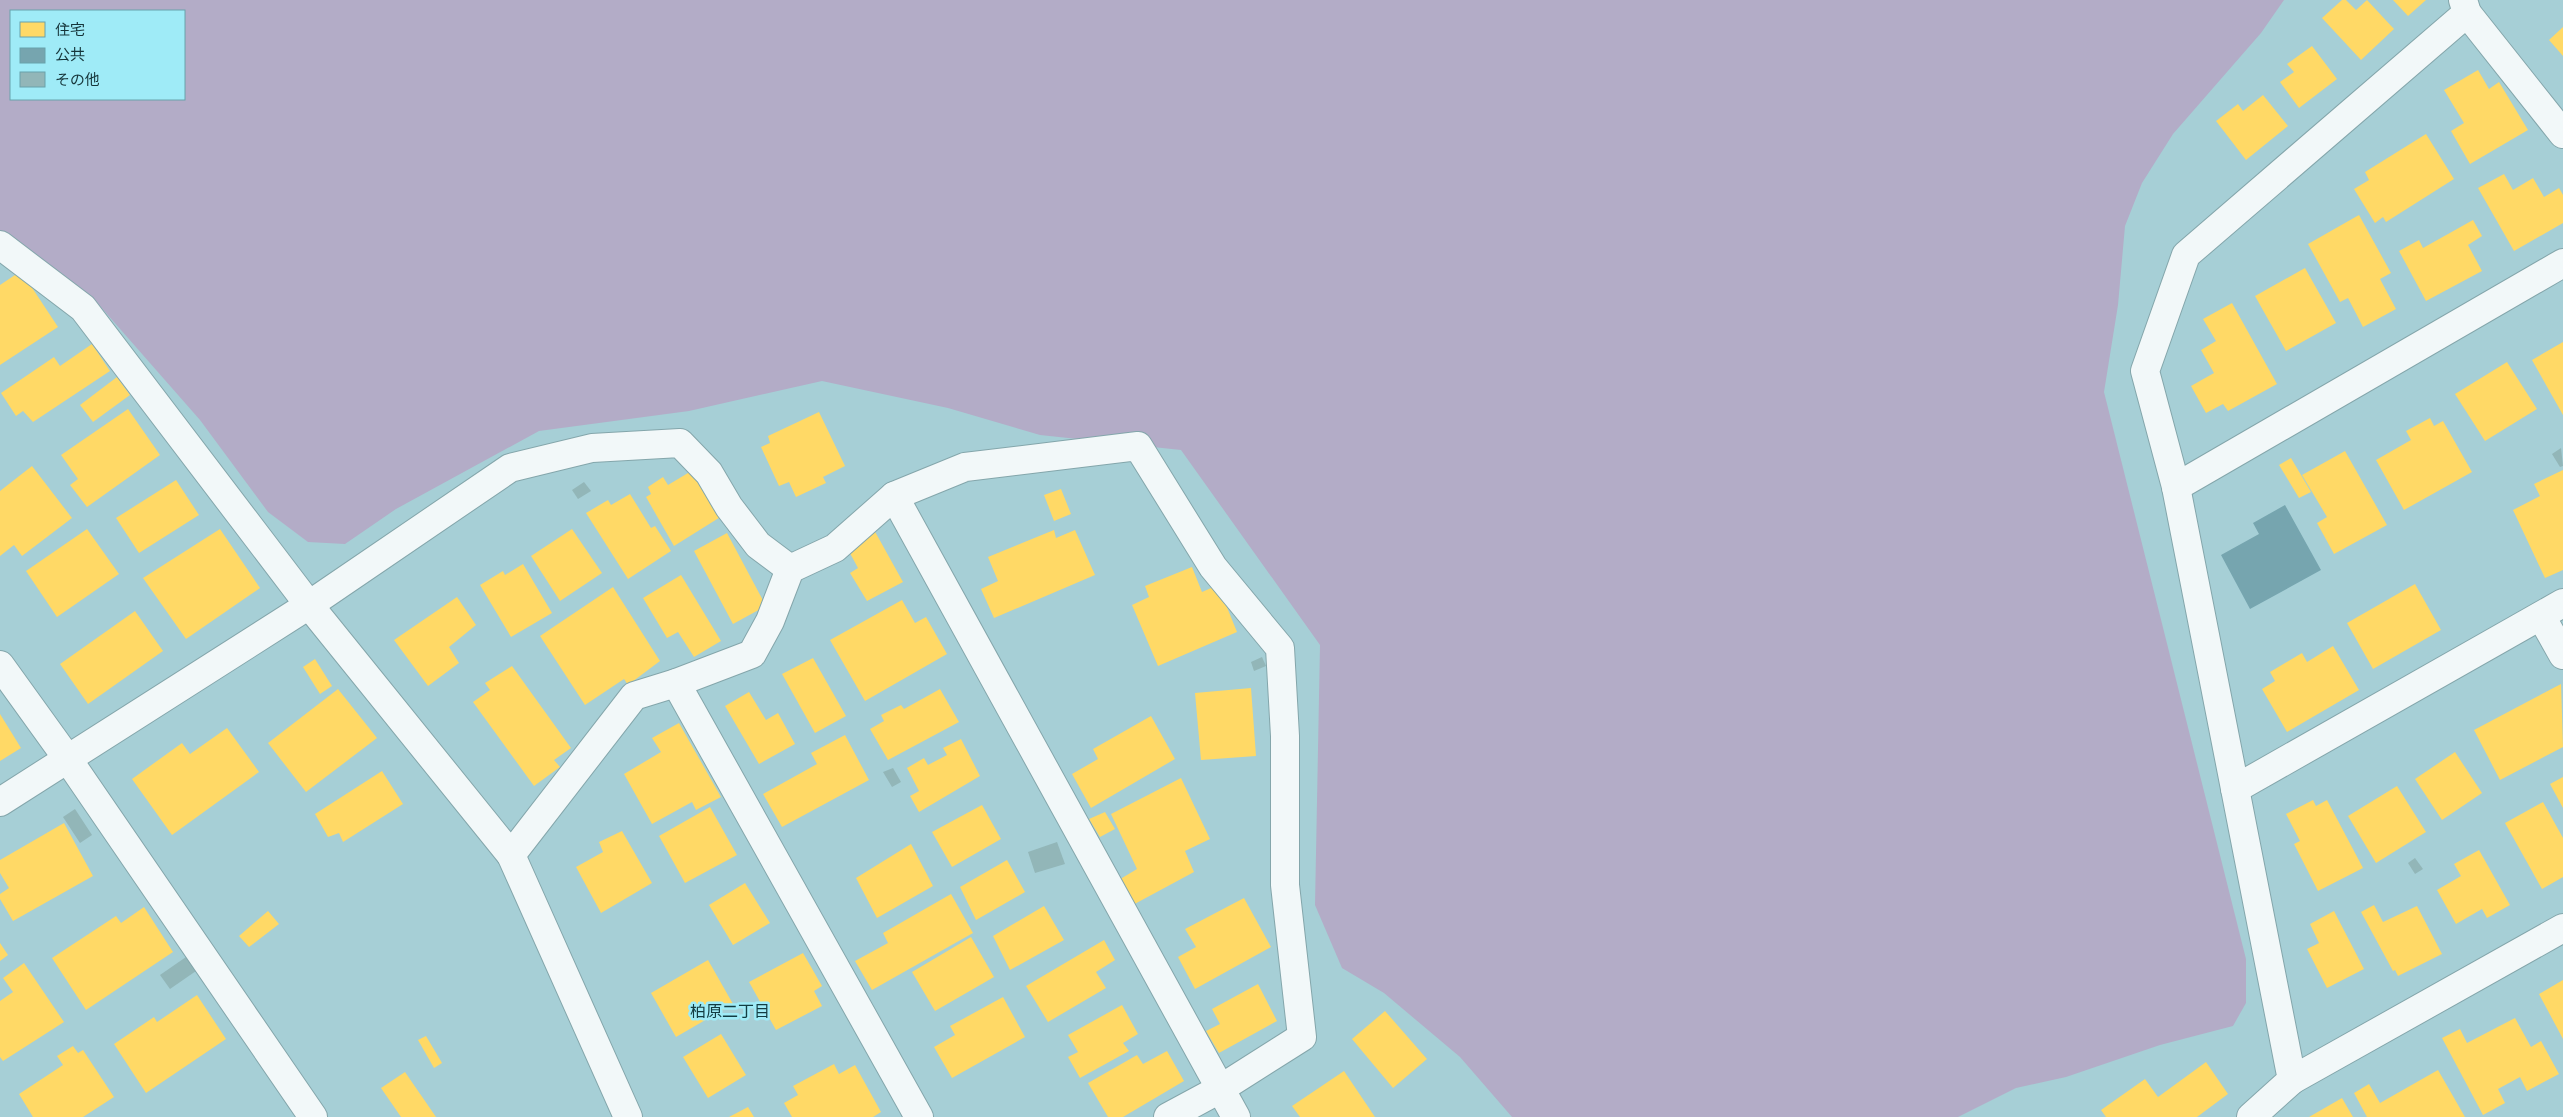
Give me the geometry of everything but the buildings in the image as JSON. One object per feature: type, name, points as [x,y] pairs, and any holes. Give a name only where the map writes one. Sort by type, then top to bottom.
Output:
[{"type":"street","points":[[2292,1080],[2176,487],[2145,371],[2186,255],[2465,6],[2562,130]]},
{"type":"street","points":[[0,246],[83,308],[309,605],[511,855],[628,1117]]},
{"type":"street","points":[[2176,487],[2563,263]]},
{"type":"street","points":[[0,802],[309,605],[510,468],[592,448],[680,443],[709,473],[729,508],[758,545],[790,569]]},
{"type":"street","points":[[511,855],[634,696],[676,683],[752,654],[770,621],[790,569],[835,548],[894,496],[964,467],[1138,446],[1213,567],[1280,648],[1285,736],[1285,885],[1302,1038],[1220,1089],[1168,1117]]},
{"type":"street","points":[[894,496],[1236,1117]]},
{"type":"street","points":[[2235,789],[2552,610],[2563,655]]},
{"type":"street","points":[[0,665],[67,758],[312,1117]]},
{"type":"street","points":[[676,683],[919,1117]]},
{"type":"street","points":[[2251,1117],[2292,1080],[2563,928]]},
{"type":"shaded area","points":[[0,0],[2284,0],[2261,33],[2173,134],[2142,183],[2125,226],[2118,305],[2104,392],[2246,959],[2246,1003],[2233,1026],[2160,1045],[2066,1077],[2016,1088],[1958,1117],[1512,1117],[1460,1057],[1384,993],[1342,968],[1315,905],[1320,645],[1181,450],[1040,435],[948,408],[822,381],[689,411],[539,431],[396,509],[345,544],[308,542],[268,512],[200,420],[92,297],[0,236]]},
{"type":"district","name":"柏原二丁目","points":[[730,1011]]}]
